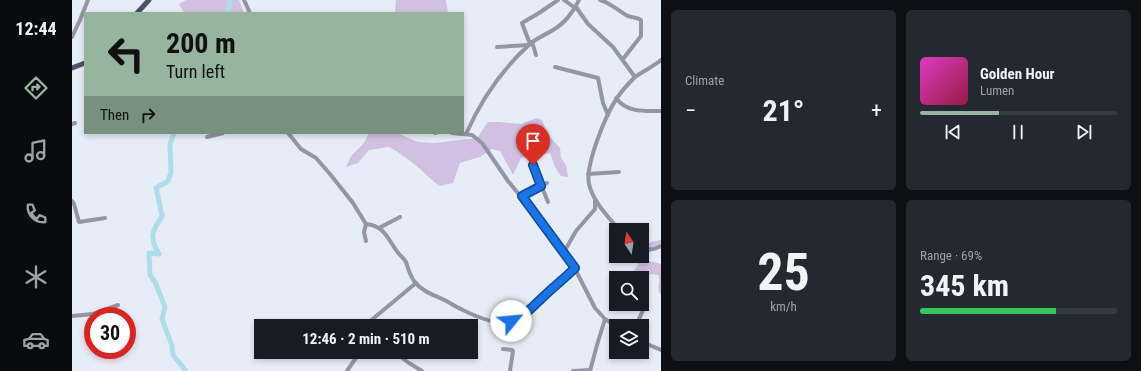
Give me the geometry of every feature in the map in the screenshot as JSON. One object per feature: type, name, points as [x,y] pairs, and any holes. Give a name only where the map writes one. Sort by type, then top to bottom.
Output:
[{"type":"main road","points":[[138,12],[149,0]]},
{"type":"main road","points":[[72,68],[84,62]]},
{"type":"street","points":[[72,37],[88,0]]},
{"type":"street","points":[[244,0],[250,12]]},
{"type":"street","points":[[536,56],[522,23],[540,13],[558,0]]},
{"type":"street","points":[[564,0],[575,7],[588,24],[613,47],[635,77]]},
{"type":"street","points":[[579,0],[575,7],[558,26],[531,44],[515,59],[493,85],[466,134],[477,138],[482,143],[508,181],[522,196],[575,268],[592,304],[609,321]]},
{"type":"street","points":[[600,0],[610,4],[626,16],[641,20],[641,36],[623,59]]},
{"type":"street","points":[[497,47],[531,44]]},
{"type":"street","points":[[613,223],[595,200],[589,184],[588,174],[593,151],[608,115],[635,77],[661,62]]},
{"type":"street","points":[[555,67],[598,78],[603,103],[608,115]]},
{"type":"street","points":[[617,101],[633,110],[661,110]]},
{"type":"street","points":[[207,137],[219,134]]},
{"type":"street","points":[[289,134],[301,149],[312,154],[330,174],[353,203],[366,224],[379,228],[385,232],[396,251],[405,260],[409,272],[416,283],[423,290],[429,294],[440,297],[480,318],[495,323],[503,323],[521,317],[530,311],[540,299],[575,268]]},
{"type":"street","points":[[533,165],[548,202]]},
{"type":"street","points":[[588,174],[619,172]]},
{"type":"street","points":[[522,196],[547,183]]},
{"type":"street","points":[[564,252],[576,231],[595,209],[595,200]]},
{"type":"street","points":[[72,202],[74,204],[79,222],[105,218]]},
{"type":"street","points":[[379,228],[400,217]]},
{"type":"street","points":[[366,224],[364,232],[366,241]]},
{"type":"street","points":[[649,249],[661,246]]},
{"type":"street","points":[[373,319],[416,283]]},
{"type":"street","points":[[72,316],[93,314],[118,306]]},
{"type":"street","points":[[573,371],[590,371],[606,319]]},
{"type":"street","points":[[649,345],[661,350]]},
{"type":"street","points":[[503,349],[513,351],[510,371]]},
{"type":"street","points":[[347,371],[355,359]]},
{"type":"street","points":[[404,359],[422,371]]},
{"type":"shaded area","points":[[186,0],[239,0],[244,12],[183,12],[179,4]]},
{"type":"shaded area","points":[[396,0],[446,0],[448,12],[395,12]]},
{"type":"shaded area","points":[[537,118],[542,120],[548,135],[560,148],[561,158],[566,165],[568,177],[561,176],[555,167],[550,153],[521,158],[513,175],[500,151],[492,149],[480,157],[460,163],[453,183],[440,186],[409,160],[389,147],[369,150],[358,163],[346,167],[351,156],[364,143],[368,134],[399,134],[418,142],[434,143],[477,138],[488,122],[521,124]]},
{"type":"shaded area","points":[[661,240],[661,245],[649,253],[649,243]]},
{"type":"shaded area","points":[[649,261],[661,264],[661,294],[659,292],[658,275],[650,274],[649,275],[649,271],[633,271],[638,263],[649,263]]},
{"type":"waterway","points":[[227,12],[230,6],[229,0]]},
{"type":"waterway","points":[[174,134],[170,144],[171,172],[168,181],[156,188],[162,216],[154,230],[153,235],[154,243],[159,254],[149,253],[150,275],[155,282],[165,307],[162,319],[172,346],[173,355],[186,371]]},
{"type":"route","points":[[511,321],[530,311],[540,299],[575,268],[522,196],[541,186],[533,165]]}]
